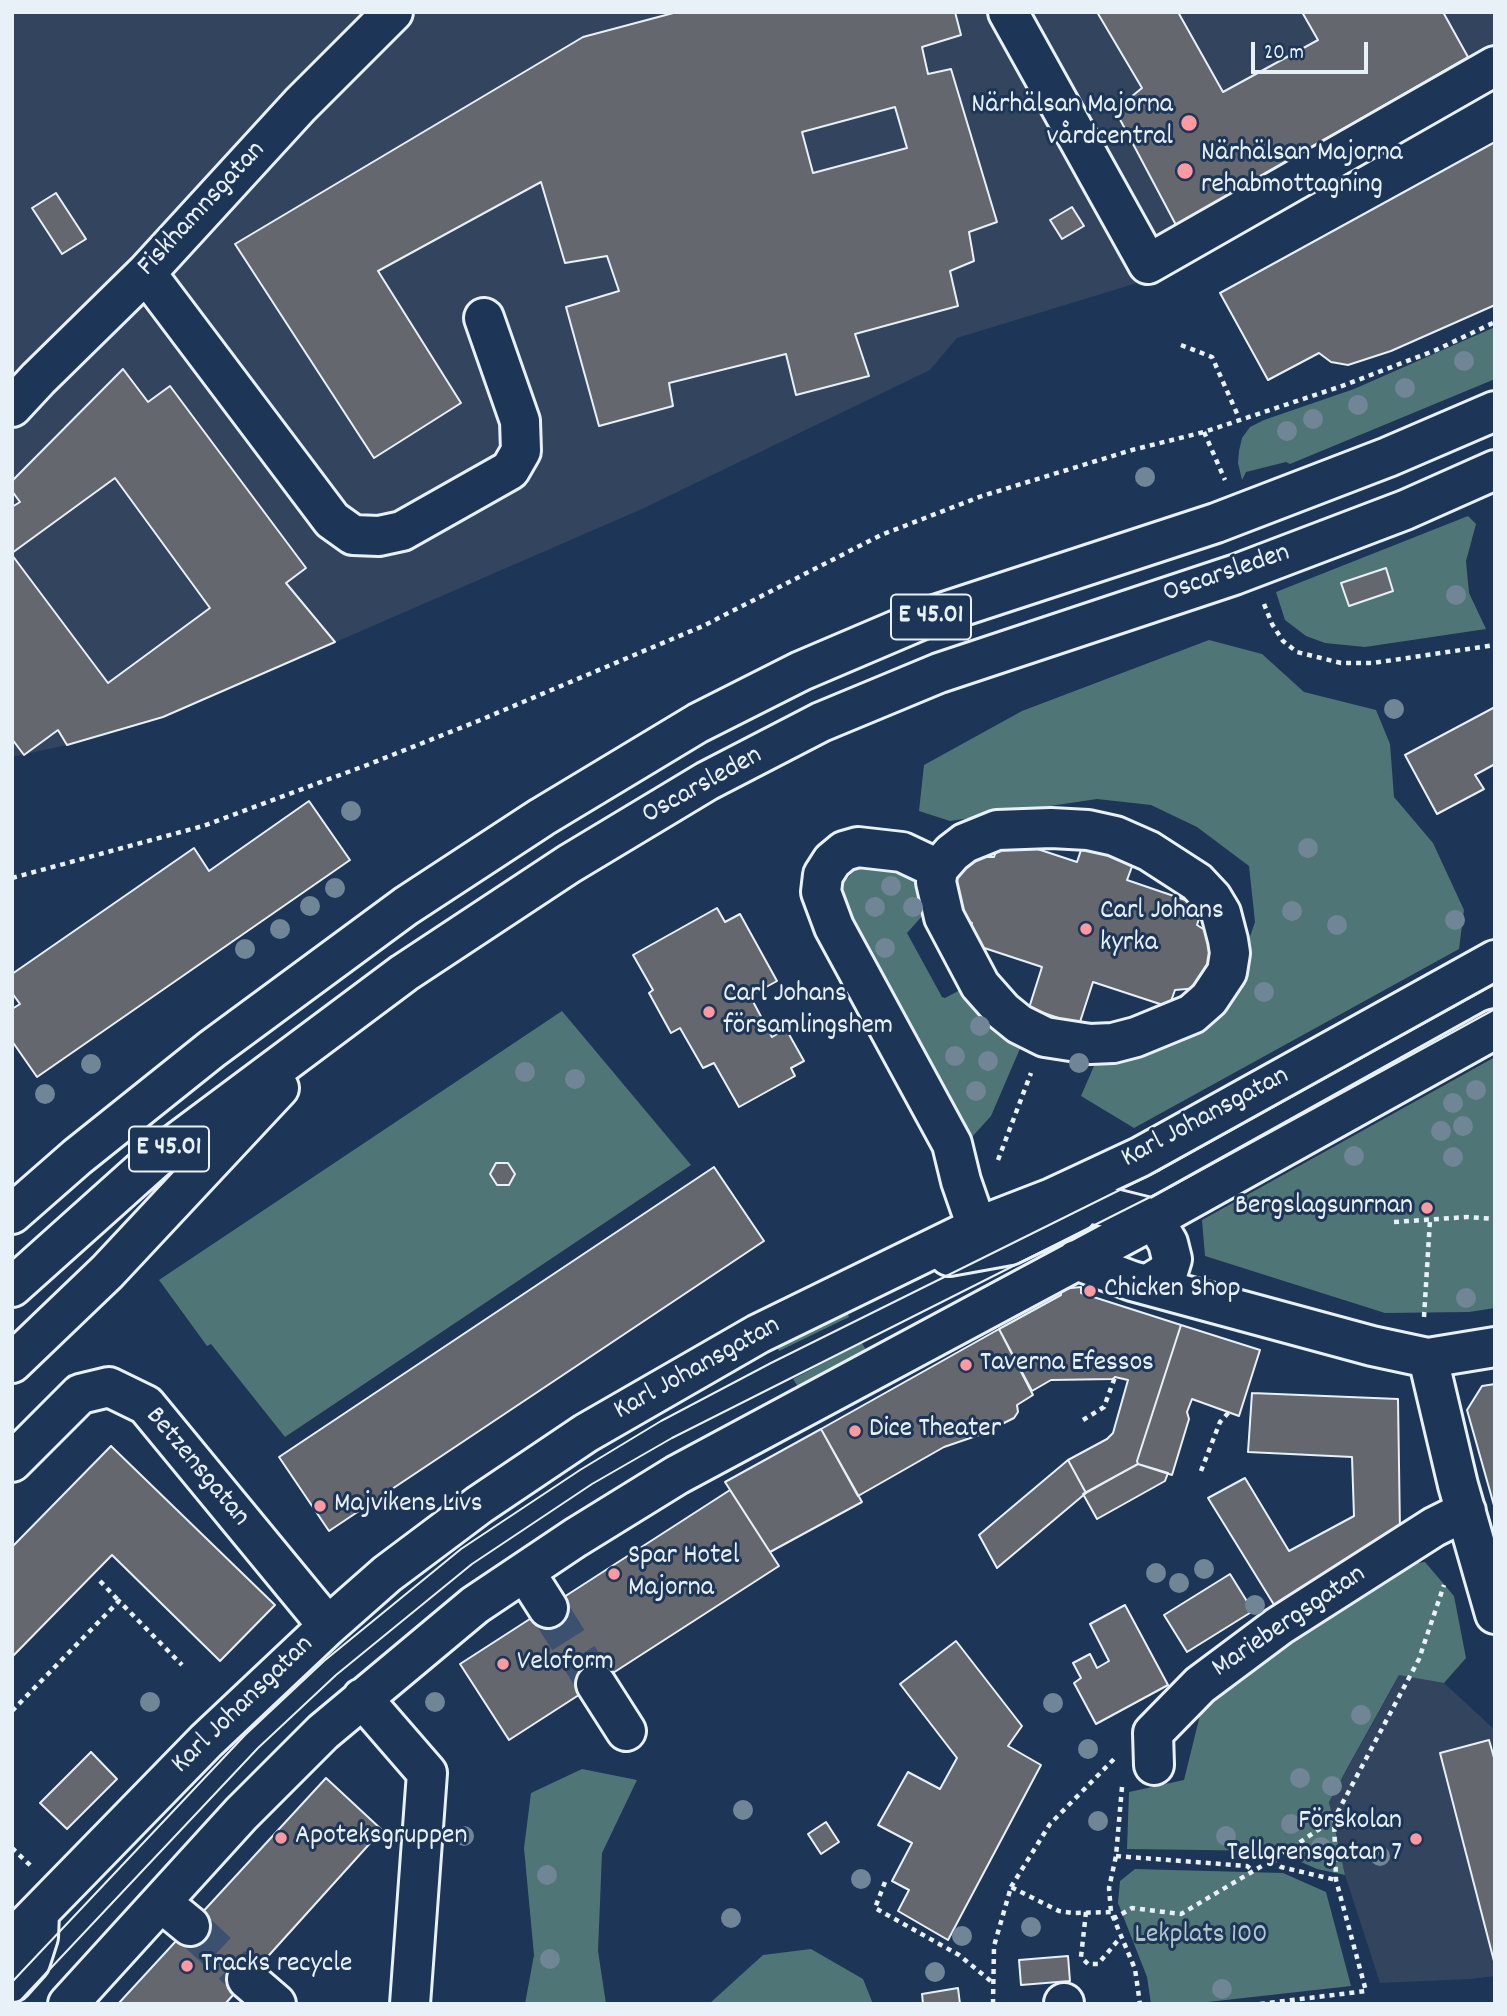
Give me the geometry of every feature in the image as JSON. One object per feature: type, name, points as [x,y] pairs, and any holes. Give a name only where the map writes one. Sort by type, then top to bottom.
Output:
[{"type":"main road","points":[[1008,12],[1148,264],[1495,66]]},
{"type":"main road","name":"Fiskhamnsgatan","points":[[12,407],[146,273],[384,15]]},
{"type":"main road","points":[[146,273],[332,520],[353,535],[379,536],[402,531],[510,470],[521,451],[520,421],[484,318]]},
{"type":"main road","name":"Oscarsleden","points":[[12,1213],[76,1157],[212,1049],[406,906],[542,817],[698,723],[801,671],[923,619],[1216,523],[1388,457],[1495,411]]},
{"type":"main road","name":"Oscarsleden","points":[[12,1287],[155,1159],[431,954],[569,864],[707,781],[821,722],[939,673],[1246,570],[1405,510],[1495,470]]},
{"type":"main road","points":[[1051,828],[1088,830],[1115,836],[1149,851],[1196,882],[1212,898],[1221,913],[1228,940],[1230,953],[1227,971],[1209,999],[1192,1014],[1159,1029],[1113,1043],[1090,1044],[1045,1037],[1019,1024],[980,985],[944,917],[936,882],[938,869],[965,843],[997,830],[1051,828]]},
{"type":"main road","points":[[938,869],[902,852],[859,847],[844,851],[832,861],[823,875],[821,891],[834,927],[953,1144],[961,1181],[976,1227]]},
{"type":"main road","name":"Karl Johansgatan","points":[[12,1940],[206,1741],[328,1626],[387,1574],[448,1528],[586,1433],[758,1334],[976,1227],[1052,1198],[1140,1157],[1495,960]]},
{"type":"main road","points":[[18,2004],[23,1998],[53,1988],[74,1997],[176,1914],[240,1814],[323,1732],[475,1605],[677,1475],[1076,1260],[1160,1170],[1495,985]]},
{"type":"main road","points":[[895,1266],[1010,1245],[1124,1211],[1495,1009]]},
{"type":"main road","points":[[12,1363],[107,1272],[336,1024]]},
{"type":"main road","points":[[886,1361],[950,1298],[1495,1029]]},
{"type":"main road","points":[[12,1195],[76,1157]]},
{"type":"main road","points":[[1052,1198],[1124,1211],[1168,1243],[1172,1259],[1168,1272],[1147,1285]]},
{"type":"main road","points":[[1076,1260],[1147,1285],[1372,1346],[1426,1341],[1495,1347]]},
{"type":"main road","points":[[1426,1341],[1450,1519],[1495,1614]]},
{"type":"main road","name":"Betzensgatan","points":[[12,1462],[80,1394],[109,1387],[146,1405],[328,1626]]},
{"type":"main road","name":"Mariebergsgatan","points":[[1153,1749],[1200,1685],[1279,1626],[1450,1519]]},
{"type":"main road","points":[[525,1572],[548,1608]]},
{"type":"main road","points":[[596,1684],[626,1731]]},
{"type":"main road","points":[[362,1698],[427,1773],[410,2004]]},
{"type":"main road","points":[[12,1982],[30,1962],[38,1937],[39,1914]]},
{"type":"main road","points":[[247,1979],[276,2004]]},
{"type":"path","points":[[12,878],[203,826],[490,716],[702,626],[881,535],[982,496],[1132,450],[1204,432],[1239,418],[1342,386],[1436,350],[1495,322]]},
{"type":"path","points":[[1181,345],[1212,357],[1239,418]]},
{"type":"path","points":[[1204,432],[1225,481]]},
{"type":"path","points":[[1263,600],[1272,624],[1283,640],[1297,652],[1341,663],[1373,663],[1495,645]]},
{"type":"path","points":[[1000,1154],[1035,1063]]},
{"type":"path","points":[[1394,1223],[1467,1217],[1495,1219]]},
{"type":"path","points":[[1426,1341],[1430,1220]]},
{"type":"path","points":[[1083,1420],[1104,1407],[1115,1377]]},
{"type":"path","points":[[1201,1471],[1220,1422],[1228,1412]]},
{"type":"path","points":[[1113,1919],[1132,1908],[1181,1914],[1272,1860],[1334,1819],[1419,1659],[1452,1564],[1450,1519]]},
{"type":"path","points":[[100,1581],[182,1665]]},
{"type":"path","points":[[12,1711],[119,1601]]},
{"type":"path","points":[[993,2004],[994,1945],[1011,1887],[1050,1824],[1133,1739],[1153,1749],[1123,1776],[1116,1856],[1109,1888],[1111,1912],[1135,1969],[1140,2004]]},
{"type":"path","points":[[1260,2004],[1366,1991],[1336,1881],[1334,1819]]},
{"type":"path","points":[[12,1848],[33,1867]]},
{"type":"path","points":[[1116,1856],[1247,1866],[1252,1870]]},
{"type":"path","points":[[1272,1860],[1282,1867],[1336,1881]]},
{"type":"path","points":[[885,1882],[874,1908],[960,1955],[993,1983]]},
{"type":"path","points":[[1011,1887],[1059,1911],[1111,1912]]},
{"type":"path","points":[[1086,1912],[1081,1957],[1088,1964],[1098,1964],[1120,1938]]},
{"type":"shaded area","points":[[12,12],[1495,12],[1495,82],[1147,280],[957,338],[930,370],[642,509],[163,717],[67,745],[12,757]]},
{"type":"shaded area","name":"Förskolan Tellgrensgatan 7","points":[[1400,1674],[1444,1683],[1495,1730],[1495,1976],[1380,1983],[1345,1875],[1329,1802]]},
{"type":"green space","points":[[1495,327],[1495,379],[1290,464],[1286,462],[1246,472],[1242,480],[1238,463],[1239,451],[1242,438],[1250,427],[1354,389]]},
{"type":"green space","points":[[1468,516],[1476,524],[1466,561],[1469,593],[1486,629],[1365,647],[1325,643],[1306,636],[1285,620],[1276,592]]},
{"type":"green space","points":[[1209,640],[1262,654],[1304,692],[1376,710],[1390,744],[1394,797],[1433,843],[1464,910],[1459,949],[1134,1128],[1081,1096],[1097,1059],[1239,968],[1255,922],[1249,866],[1197,827],[1151,805],[1097,799],[950,821],[919,811],[924,765],[1022,711]]},
{"type":"green space","points":[[873,864],[906,873],[917,883],[926,900],[924,914],[907,933],[942,997],[962,989],[1025,1037],[991,1116],[972,1137],[953,1111],[847,919],[840,896],[844,882],[856,869]]},
{"type":"green space","points":[[562,1011],[691,1165],[285,1437],[211,1344],[207,1346],[159,1280]]},
{"type":"green space","points":[[1495,1057],[1495,1308],[1469,1312],[1385,1313],[1205,1256],[1202,1220]]},
{"type":"green space","points":[[845,1307],[849,1317],[779,1351],[775,1341]]},
{"type":"green space","points":[[862,1343],[866,1350],[800,1390],[793,1379]]},
{"type":"green space","points":[[1425,1562],[1454,1596],[1466,1658],[1444,1683],[1399,1675],[1329,1802],[1345,1875],[1317,1869],[1276,1851],[1127,1849],[1129,1792],[1184,1780],[1200,1715],[1228,1685],[1399,1566]]},
{"type":"green space","points":[[582,1769],[637,1780],[602,1853],[598,1951],[606,2004],[525,2004],[534,1955],[524,1848],[531,1793]]},
{"type":"green space","name":"Lekplats 100","points":[[1135,1869],[1283,1873],[1326,1892],[1351,1986],[1190,2004],[1151,2004],[1147,1977],[1118,1903],[1120,1881]]},
{"type":"green space","points":[[811,1949],[863,1979],[873,2004],[709,2004],[763,1955]]},
{"type":"building","points":[[677,12],[955,12],[961,35],[922,47],[928,74],[951,69],[997,222],[969,232],[974,261],[950,271],[958,306],[855,334],[869,376],[796,395],[786,354],[669,383],[673,406],[599,426],[566,307],[619,291],[607,256],[565,263],[541,182],[378,271],[461,403],[374,458],[235,244],[583,37]],"holes":[[[895,107],[907,148],[813,173],[802,132]]]},
{"type":"building","points":[[1097,12],[1178,12],[1223,92],[1318,40],[1302,12],[1443,12],[1468,57],[1176,225],[1115,110],[1142,88]]},
{"type":"building","points":[[1495,142],[1495,305],[1391,351],[1348,365],[1331,362],[1319,353],[1268,380],[1220,293]]},
{"type":"building","points":[[56,193],[86,239],[62,254],[32,208]]},
{"type":"building","points":[[1072,207],[1084,226],[1062,239],[1050,220]]},
{"type":"building","points":[[123,369],[148,402],[170,386],[306,568],[286,583],[335,642],[163,717],[67,745],[58,730],[24,755],[12,739],[12,555],[108,683],[210,608],[115,478],[12,553],[12,507],[20,502],[12,491],[12,481]]},
{"type":"building","points":[[1386,568],[1393,591],[1349,606],[1341,583]]},
{"type":"building","points":[[1495,707],[1495,764],[1475,775],[1484,789],[1437,814],[1405,755]]},
{"type":"building","points":[[309,801],[350,860],[37,1077],[12,1041],[12,1009],[20,1004],[12,993],[12,974],[194,848],[209,871]]},
{"type":"building","name":"Carl Johans kyrka","points":[[1001,837],[1077,862],[1085,838],[1136,856],[1127,880],[1203,906],[1197,925],[1208,932],[1216,968],[1198,988],[1175,990],[1169,1007],[1093,982],[1079,1025],[1029,1008],[1042,967],[966,942],[972,923],[965,920],[951,886],[960,866],[976,857],[994,857]]},
{"type":"building","name":"Carl Johans församlingshem","points":[[717,908],[725,922],[740,914],[777,981],[750,996],[772,1037],[786,1029],[804,1061],[791,1068],[795,1076],[739,1107],[714,1063],[703,1068],[680,1028],[671,1033],[649,993],[653,990],[633,955]]},
{"type":"building","points":[[496,1163],[508,1163],[515,1174],[509,1185],[497,1185],[490,1174]]},
{"type":"building","points":[[714,1167],[764,1241],[329,1531],[279,1457]]},
{"type":"building","points":[[1081,1287],[1081,1293],[1181,1325],[1138,1464],[1086,1493],[1068,1460],[1113,1433],[1128,1380],[1115,1377],[1051,1380],[1032,1391],[999,1329],[1061,1295],[1061,1289]]},
{"type":"building","points":[[1181,1325],[1260,1350],[1239,1416],[1192,1399],[1187,1412],[1189,1419],[1172,1475],[1138,1464],[1137,1461]]},
{"type":"building","points":[[999,1329],[1033,1395],[1017,1405],[1018,1412],[1014,1418],[982,1434],[944,1447],[858,1496],[821,1429]]},
{"type":"building","points":[[1495,1384],[1495,1509],[1467,1410],[1482,1386]]},
{"type":"building","points":[[1252,1393],[1398,1399],[1400,1531],[1276,1608],[1208,1498],[1245,1478],[1289,1551],[1354,1516],[1352,1457],[1248,1452]]},
{"type":"building","points":[[821,1429],[862,1502],[770,1552],[725,1482]]},
{"type":"building","points":[[111,1446],[275,1605],[220,1661],[112,1555],[12,1657],[12,1547]]},
{"type":"building","points":[[1068,1460],[1086,1493],[997,1568],[979,1535]]},
{"type":"building","points":[[1138,1464],[1168,1473],[1165,1481],[1097,1519],[1083,1494]]},
{"type":"building","points":[[730,1490],[779,1566],[509,1740],[460,1664]]},
{"type":"building","points":[[1230,1574],[1253,1611],[1187,1652],[1164,1615]]},
{"type":"building","points":[[1125,1605],[1168,1685],[1096,1724],[1074,1683],[1081,1678],[1073,1663],[1090,1654],[1097,1668],[1109,1661],[1090,1624]]},
{"type":"building","points":[[956,1641],[1022,1726],[1008,1746],[1041,1765],[948,1940],[898,1911],[909,1890],[892,1881],[912,1843],[878,1825],[908,1772],[940,1789],[957,1758],[900,1684]]},
{"type":"building","points":[[1489,1740],[1495,1761],[1495,1965],[1440,1753]]},
{"type":"building","points":[[91,1752],[117,1779],[67,1829],[40,1803]]},
{"type":"building","points":[[326,1778],[382,1830],[225,2004],[118,2004]]},
{"type":"building","points":[[826,1822],[839,1842],[821,1854],[808,1834]]},
{"type":"building","points":[[1068,1956],[1070,1981],[1021,1985],[1019,1960]]},
{"type":"building","points":[[958,1988],[960,2004],[923,2004],[922,1994]]},
{"type":"tunnel","points":[[548,1608],[596,1684]]},
{"type":"tunnel","points":[[190,1926],[247,1979]]},
{"type":"tram line","points":[[12,1982],[245,1735],[324,1661],[461,1549],[580,1470],[661,1421],[771,1363],[1160,1170],[1495,984]]},
{"type":"tram line","points":[[17,2004],[258,1748],[336,1675],[472,1564],[592,1484],[672,1438],[1170,1187],[1495,1009]]},
{"type":"place","name":"Närhälsan Majorna vårdcentral","points":[[1189,123]]},
{"type":"place","name":"Närhälsan Majorna rehabmottagning","points":[[1185,171]]},
{"type":"place","name":"Carl Johans kyrka","points":[[1086,929]]},
{"type":"place","name":"Carl Johans församlingshem","points":[[709,1012]]},
{"type":"place","name":"Bergslagsunrnan","points":[[1427,1208]]},
{"type":"place","name":"Chicken Shop","points":[[1090,1291]]},
{"type":"place","name":"Taverna Efessos","points":[[966,1365]]},
{"type":"place","name":"Dice Theater","points":[[855,1431]]},
{"type":"place","name":"Majvikens Livs","points":[[320,1506]]},
{"type":"place","name":"Spar Hotel Majorna","points":[[614,1574]]},
{"type":"place","name":"Veloform","points":[[503,1664]]},
{"type":"place","name":"Apoteksgruppen","points":[[281,1838]]},
{"type":"place","name":"Förskolan Tellgrensgatan 7","points":[[1416,1839]]},
{"type":"place","name":"Tracks recycle","points":[[187,1966]]}]
